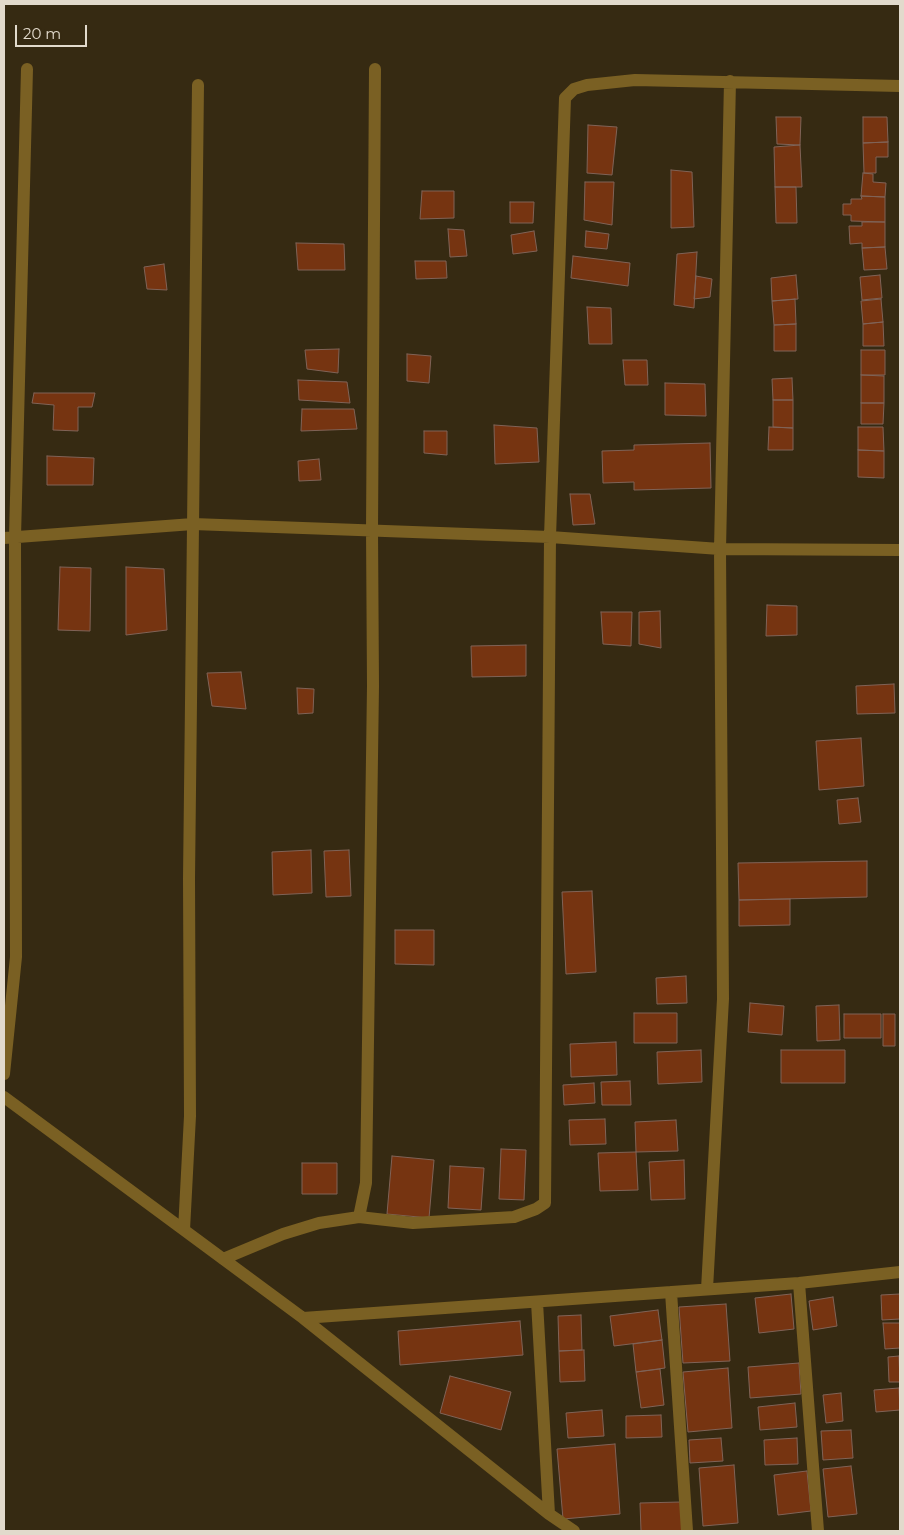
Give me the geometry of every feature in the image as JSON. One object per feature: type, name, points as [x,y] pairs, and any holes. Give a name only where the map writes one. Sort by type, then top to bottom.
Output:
[{"type":"street","points":[[4,1074],[16,957],[10,538],[27,69]]},
{"type":"street","points":[[359,1217],[366,1183],[373,686],[372,529],[375,69]]},
{"type":"street","points":[[223,1259],[283,1234],[319,1223],[359,1217],[413,1223],[514,1217],[536,1210],[545,1203],[550,537],[565,98],[574,89],[587,85],[636,80],[900,86]]},
{"type":"street","points":[[707,1290],[723,999],[720,549],[730,82]]},
{"type":"street","points":[[184,1230],[190,1116],[189,878],[198,85]]},
{"type":"street","points":[[10,538],[194,524],[550,537],[720,549],[900,550]]},
{"type":"street","points":[[4,1097],[304,1318],[549,1514],[574,1531]]},
{"type":"street","points":[[304,1318],[799,1283],[900,1272]]},
{"type":"street","points":[[799,1283],[818,1531]]},
{"type":"street","points":[[671,1292],[687,1531]]},
{"type":"street","points":[[537,1302],[549,1514]]},
{"type":"building","points":[[776,117],[801,117],[800,145],[777,144]]},
{"type":"building","points":[[863,117],[887,117],[888,142],[863,143]]},
{"type":"building","points":[[588,125],[617,127],[612,175],[587,173]]},
{"type":"building","points":[[888,142],[888,157],[876,157],[876,173],[864,173],[863,143]]},
{"type":"building","points":[[800,145],[802,187],[775,187],[774,147]]},
{"type":"building","points":[[671,170],[692,172],[694,227],[671,228]]},
{"type":"building","points":[[863,173],[873,174],[873,182],[886,183],[885,197],[861,196]]},
{"type":"building","points":[[585,182],[614,182],[612,225],[584,220]]},
{"type":"building","points":[[775,187],[796,187],[797,223],[776,223]]},
{"type":"building","points":[[422,191],[454,191],[454,218],[420,219]]},
{"type":"building","points":[[861,196],[885,197],[885,222],[851,221],[851,215],[843,215],[843,204],[851,204],[851,199],[862,199]]},
{"type":"building","points":[[510,202],[534,202],[533,223],[510,223]]},
{"type":"building","points":[[862,222],[885,222],[885,247],[862,248],[862,243],[850,244],[849,226],[862,226]]},
{"type":"building","points":[[448,229],[464,230],[467,256],[450,257]]},
{"type":"building","points":[[534,231],[537,251],[513,254],[511,235]]},
{"type":"building","points":[[586,231],[609,234],[607,249],[585,247]]},
{"type":"building","points":[[296,243],[344,244],[345,270],[298,270]]},
{"type":"building","points":[[885,247],[887,269],[864,270],[862,248]]},
{"type":"building","points":[[697,252],[694,308],[674,305],[677,254]]},
{"type":"building","points":[[573,256],[630,263],[628,286],[571,278]]},
{"type":"building","points":[[415,261],[446,261],[447,278],[416,279]]},
{"type":"building","points":[[164,264],[167,290],[147,289],[144,267]]},
{"type":"building","points":[[796,275],[798,299],[772,301],[771,278]]},
{"type":"building","points":[[880,275],[882,298],[862,300],[860,277]]},
{"type":"building","points":[[696,276],[712,279],[710,297],[694,299]]},
{"type":"building","points":[[795,299],[796,324],[774,325],[772,301]]},
{"type":"building","points":[[881,299],[883,322],[863,324],[861,301]]},
{"type":"building","points":[[587,307],[611,308],[612,344],[589,344]]},
{"type":"building","points":[[883,322],[884,346],[863,346],[863,324]]},
{"type":"building","points":[[796,324],[796,351],[774,351],[774,325]]},
{"type":"building","points":[[339,349],[338,373],[307,369],[305,350]]},
{"type":"building","points":[[861,350],[885,350],[885,375],[861,375]]},
{"type":"building","points":[[407,354],[431,356],[429,383],[407,381]]},
{"type":"building","points":[[623,360],[647,360],[648,385],[625,385]]},
{"type":"building","points":[[861,375],[884,376],[884,403],[861,403]]},
{"type":"building","points":[[792,378],[793,400],[773,400],[772,379]]},
{"type":"building","points":[[298,380],[347,382],[350,403],[299,400]]},
{"type":"building","points":[[665,383],[705,384],[706,416],[665,415]]},
{"type":"building","points":[[34,393],[95,393],[92,407],[78,407],[78,431],[53,430],[54,405],[32,403]]},
{"type":"building","points":[[773,400],[793,400],[793,428],[773,427]]},
{"type":"building","points":[[861,403],[884,403],[883,424],[861,424]]},
{"type":"building","points":[[302,409],[354,409],[357,429],[301,431]]},
{"type":"building","points":[[494,425],[537,428],[539,462],[495,464]]},
{"type":"building","points":[[769,427],[793,428],[793,450],[768,450]]},
{"type":"building","points":[[858,427],[883,427],[884,451],[858,450]]},
{"type":"building","points":[[424,431],[447,431],[447,455],[424,453]]},
{"type":"building","points":[[710,443],[711,488],[634,490],[634,482],[603,483],[602,451],[634,450],[634,445]]},
{"type":"building","points":[[858,450],[884,451],[884,478],[858,477]]},
{"type":"building","points":[[47,456],[94,458],[93,485],[47,485]]},
{"type":"building","points":[[319,459],[321,480],[299,481],[298,461]]},
{"type":"building","points":[[570,494],[590,494],[595,524],[573,525]]},
{"type":"building","points":[[60,567],[91,568],[90,631],[58,630]]},
{"type":"building","points":[[126,567],[164,569],[167,630],[126,635]]},
{"type":"building","points":[[767,605],[797,606],[797,635],[766,636]]},
{"type":"building","points":[[660,611],[661,648],[639,644],[639,612]]},
{"type":"building","points":[[601,612],[632,612],[631,646],[603,644]]},
{"type":"building","points":[[526,645],[526,676],[472,677],[471,646]]},
{"type":"building","points":[[241,672],[246,709],[212,706],[207,673]]},
{"type":"building","points":[[894,684],[895,713],[857,714],[856,686]]},
{"type":"building","points":[[297,688],[314,689],[313,713],[298,714]]},
{"type":"building","points":[[861,738],[864,786],[819,790],[816,741]]},
{"type":"building","points":[[858,798],[861,822],[839,824],[837,800]]},
{"type":"building","points":[[311,850],[312,893],[273,895],[272,852]]},
{"type":"building","points":[[349,850],[351,896],[326,897],[324,851]]},
{"type":"building","points":[[867,861],[867,897],[739,900],[738,863]]},
{"type":"building","points":[[592,891],[596,972],[566,974],[562,892]]},
{"type":"building","points":[[790,899],[790,925],[739,926],[739,900]]},
{"type":"building","points":[[395,930],[434,930],[434,965],[395,964]]},
{"type":"building","points":[[686,976],[687,1003],[657,1004],[656,978]]},
{"type":"building","points":[[750,1003],[784,1006],[782,1035],[748,1032]]},
{"type":"building","points":[[839,1005],[840,1040],[817,1041],[816,1006]]},
{"type":"building","points":[[634,1013],[677,1013],[677,1043],[634,1043]]},
{"type":"building","points":[[844,1014],[881,1014],[881,1038],[844,1038]]},
{"type":"building","points":[[883,1014],[895,1014],[895,1046],[883,1046]]},
{"type":"building","points":[[616,1042],[617,1075],[571,1077],[570,1044]]},
{"type":"building","points":[[701,1050],[702,1082],[658,1084],[657,1052]]},
{"type":"building","points":[[781,1050],[845,1050],[845,1083],[781,1083]]},
{"type":"building","points":[[630,1081],[631,1105],[602,1105],[601,1082]]},
{"type":"building","points":[[594,1083],[595,1103],[564,1105],[563,1085]]},
{"type":"building","points":[[605,1119],[606,1144],[570,1145],[569,1120]]},
{"type":"building","points":[[676,1120],[678,1151],[636,1152],[635,1122]]},
{"type":"building","points":[[501,1149],[526,1150],[524,1200],[499,1199]]},
{"type":"building","points":[[636,1152],[638,1190],[600,1191],[598,1153]]},
{"type":"building","points":[[392,1156],[434,1160],[429,1218],[387,1214]]},
{"type":"building","points":[[684,1160],[685,1199],[651,1200],[649,1162]]},
{"type":"building","points":[[302,1163],[337,1163],[337,1194],[302,1194]]},
{"type":"building","points":[[450,1166],[484,1168],[481,1210],[448,1208]]},
{"type":"building","points":[[791,1294],[794,1329],[759,1333],[755,1298]]},
{"type":"building","points":[[900,1294],[900,1319],[882,1320],[881,1295]]},
{"type":"building","points":[[833,1297],[837,1326],[813,1330],[809,1301]]},
{"type":"building","points":[[726,1304],[730,1361],[683,1363],[679,1307]]},
{"type":"building","points":[[658,1310],[662,1340],[614,1346],[610,1316]]},
{"type":"building","points":[[581,1315],[582,1350],[559,1351],[558,1316]]},
{"type":"building","points":[[520,1321],[523,1355],[400,1365],[398,1331]]},
{"type":"building","points":[[883,1323],[900,1323],[900,1348],[885,1349]]},
{"type":"building","points":[[662,1340],[665,1368],[636,1372],[633,1344]]},
{"type":"building","points":[[584,1350],[585,1381],[560,1382],[559,1351]]},
{"type":"building","points":[[899,1356],[900,1382],[889,1382],[888,1357]]},
{"type":"building","points":[[799,1363],[801,1394],[750,1398],[748,1367]]},
{"type":"building","points":[[728,1368],[732,1428],[688,1432],[683,1372]]},
{"type":"building","points":[[660,1369],[664,1405],[641,1408],[636,1372]]},
{"type":"building","points":[[450,1376],[511,1392],[501,1430],[440,1413]]},
{"type":"building","points":[[899,1388],[900,1410],[876,1412],[874,1390]]},
{"type":"building","points":[[841,1393],[843,1421],[826,1423],[823,1395]]},
{"type":"building","points":[[795,1403],[797,1427],[760,1430],[758,1407]]},
{"type":"building","points":[[602,1410],[604,1436],[568,1438],[566,1413]]},
{"type":"building","points":[[661,1415],[662,1437],[626,1438],[626,1416]]},
{"type":"building","points":[[851,1430],[853,1458],[823,1460],[821,1431]]},
{"type":"building","points":[[721,1438],[723,1461],[690,1463],[689,1440]]},
{"type":"building","points":[[797,1438],[798,1464],[765,1465],[764,1440]]},
{"type":"building","points":[[615,1444],[620,1514],[563,1519],[557,1449]]},
{"type":"building","points":[[734,1465],[738,1523],[703,1526],[699,1468]]},
{"type":"building","points":[[851,1466],[857,1514],[828,1517],[823,1469]]},
{"type":"building","points":[[807,1471],[811,1511],[778,1515],[774,1475]]},
{"type":"building","points":[[681,1502],[682,1531],[641,1531],[640,1503]]}]
